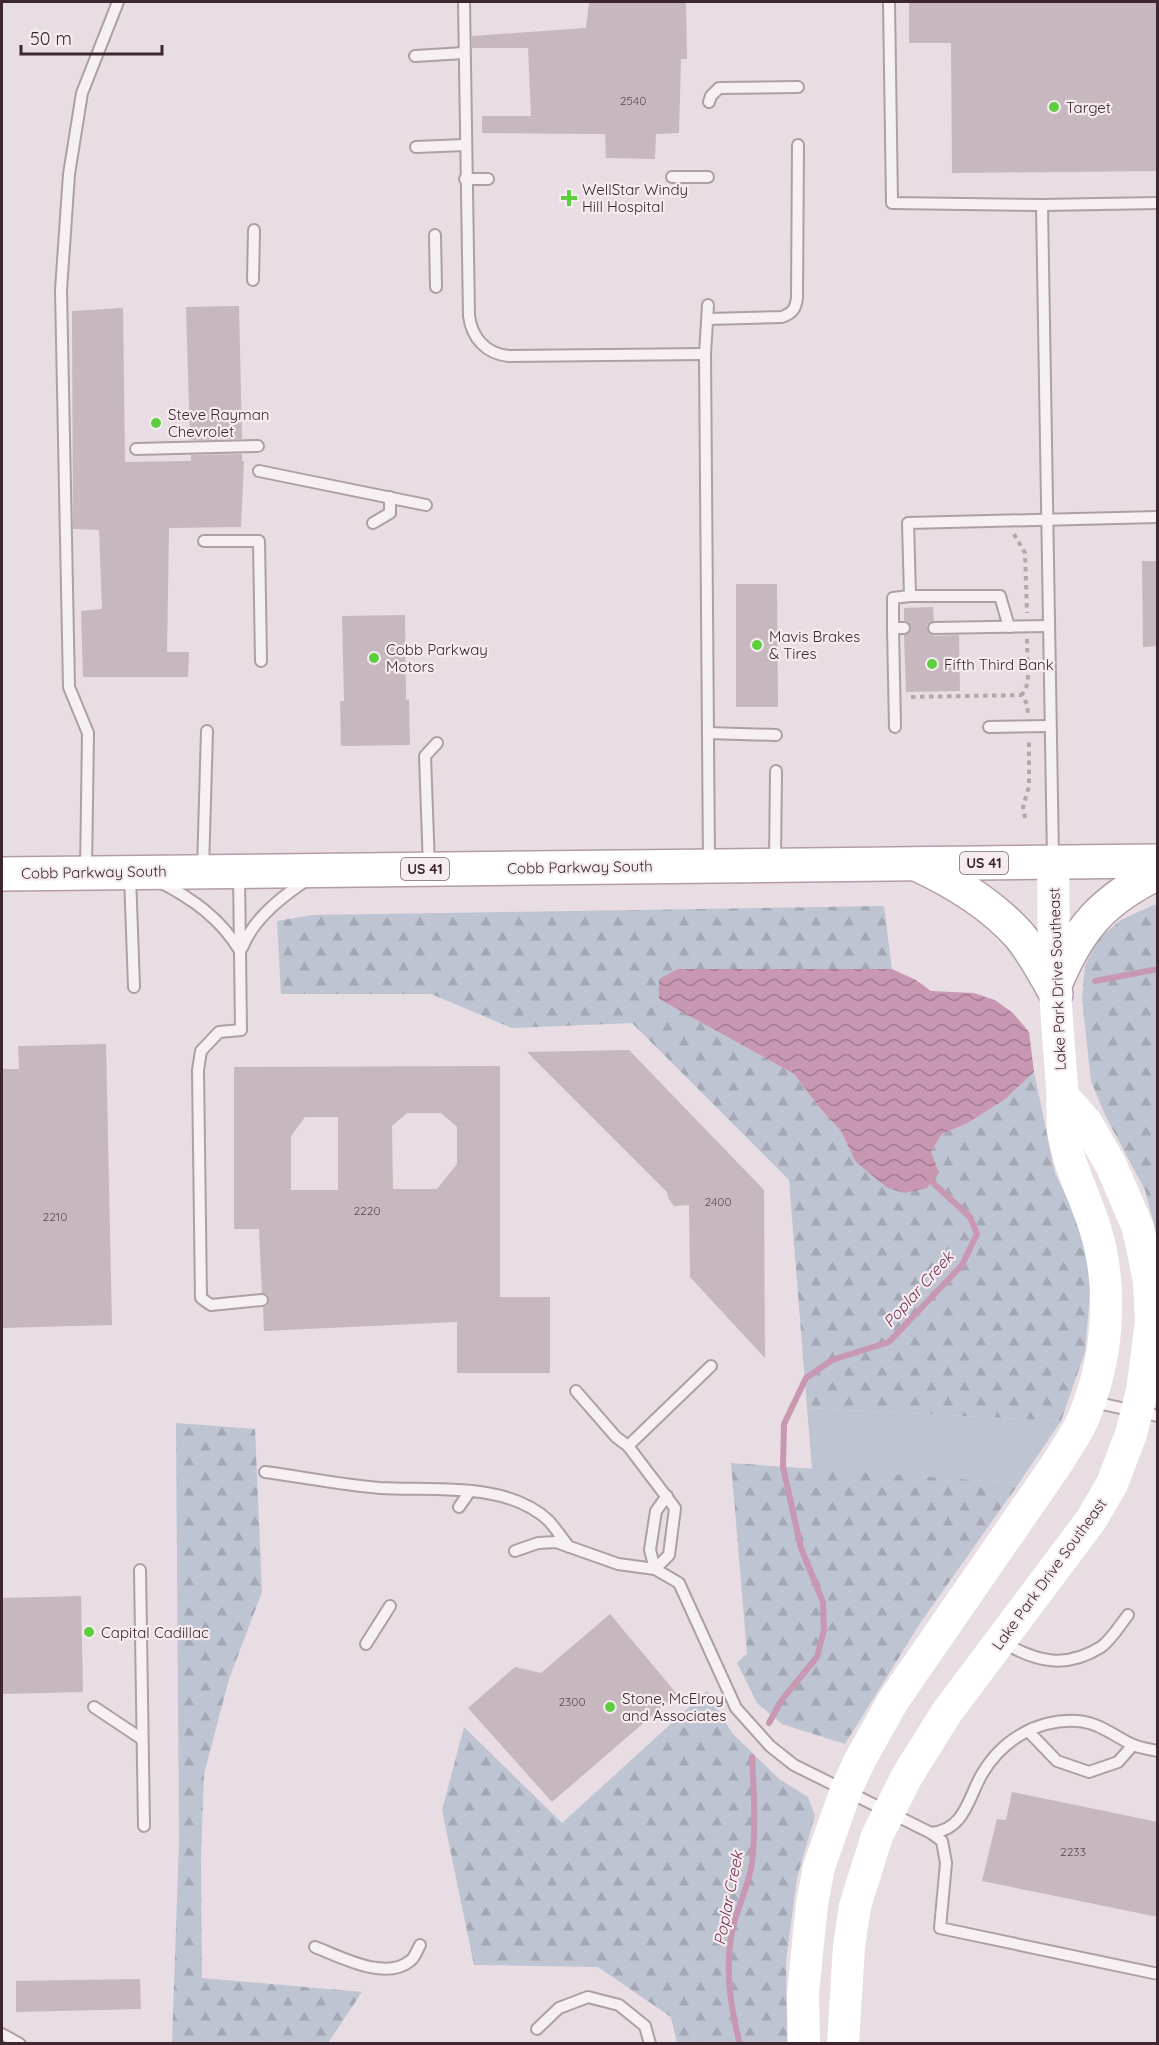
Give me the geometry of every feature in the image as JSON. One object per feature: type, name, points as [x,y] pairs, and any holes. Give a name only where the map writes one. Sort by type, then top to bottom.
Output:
[{"type":"main road","name":"Cobb Parkway South","points":[[2,873],[1158,861]]},
{"type":"main road","points":[[915,863],[971,895],[1004,921],[1031,951],[1055,990]]},
{"type":"main road","points":[[1055,990],[1072,948],[1092,919],[1121,893],[1158,873]]},
{"type":"street","name":"Lake Park Drive Southeast","points":[[804,2043],[802,1993],[812,1904],[819,1866],[846,1790],[893,1701],[1058,1462],[1082,1421],[1090,1401],[1101,1355],[1106,1319],[1106,1281],[1099,1242],[1072,1168],[1063,1130],[1063,1096],[1055,990],[1053,862]]},
{"type":"street","name":"Lake Park Drive Southeast","points":[[843,2043],[849,1946],[855,1906],[877,1836],[907,1776],[947,1712],[1091,1520],[1147,1413],[1142,1391],[1151,1322],[1149,1281],[1141,1239],[1130,1207],[1111,1165],[1086,1122],[1063,1096]]},
{"type":"lane","points":[[86,872],[88,734],[69,687],[62,290],[69,174],[82,93],[118,2]]},
{"type":"lane","points":[[464,2],[469,321],[478,339],[488,350],[509,356],[705,354]]},
{"type":"lane","points":[[889,2],[892,203],[1042,205],[1158,203]]},
{"type":"lane","points":[[415,56],[464,53]]},
{"type":"lane","points":[[709,102],[714,91],[719,88],[798,87]]},
{"type":"lane","points":[[416,147],[465,145]]},
{"type":"lane","points":[[708,319],[782,317],[790,314],[794,309],[797,297],[798,145]]},
{"type":"lane","points":[[672,177],[708,177]]},
{"type":"lane","points":[[465,179],[488,179]]},
{"type":"lane","points":[[1042,205],[1053,862]]},
{"type":"lane","points":[[253,280],[254,230]]},
{"type":"lane","points":[[435,235],[436,287]]},
{"type":"lane","points":[[708,305],[705,354],[709,866]]},
{"type":"lane","points":[[136,448],[258,446]]},
{"type":"lane","points":[[259,471],[426,505]]},
{"type":"lane","points":[[374,523],[390,513],[390,497]]},
{"type":"lane","points":[[910,596],[908,523],[1158,517]]},
{"type":"lane","points":[[204,541],[259,541],[261,661]]},
{"type":"lane","points":[[896,727],[899,628],[893,598],[1000,596],[1009,627]]},
{"type":"lane","points":[[934,628],[1049,626]]},
{"type":"lane","points":[[989,726],[1050,726]]},
{"type":"lane","points":[[203,871],[207,731]]},
{"type":"lane","points":[[708,733],[777,735]]},
{"type":"lane","points":[[429,869],[425,756],[437,743]]},
{"type":"lane","points":[[775,865],[776,771]]},
{"type":"lane","points":[[241,951],[253,928],[270,909],[293,889],[322,870]]},
{"type":"lane","points":[[239,871],[241,1030],[219,1032],[201,1051],[198,1070],[201,1298],[211,1305],[262,1300]]},
{"type":"lane","points":[[134,987],[135,872],[178,892],[209,913],[228,932],[241,951]]},
{"type":"lane","points":[[628,1446],[711,1366]]},
{"type":"lane","points":[[576,1391],[616,1437],[628,1446],[675,1508],[669,1555],[655,1569]]},
{"type":"lane","points":[[1090,1401],[1147,1413]]},
{"type":"lane","points":[[265,1472],[379,1488],[470,1491],[501,1497],[528,1506],[548,1521],[569,1547]]},
{"type":"lane","points":[[459,1507],[470,1491]]},
{"type":"lane","points":[[655,1569],[650,1550],[656,1511],[667,1496]]},
{"type":"lane","points":[[515,1551],[537,1543],[556,1542],[618,1564],[655,1569],[679,1583],[736,1708],[778,1755],[932,1833],[942,1841],[946,1856],[940,1928],[1158,1974]]},
{"type":"lane","points":[[140,1570],[144,1826]]},
{"type":"lane","points":[[366,1644],[390,1606]]},
{"type":"lane","points":[[1001,1641],[1026,1655],[1046,1660],[1073,1660],[1102,1646],[1128,1615]]},
{"type":"lane","points":[[94,1707],[142,1739]]},
{"type":"lane","points":[[932,1833],[946,1829],[961,1818],[982,1774],[1004,1745],[1051,1721],[1091,1723],[1133,1745],[1158,1751]]},
{"type":"lane","points":[[1028,1731],[1057,1761],[1089,1772],[1118,1762],[1133,1745]]},
{"type":"lane","points":[[315,1947],[368,1967],[393,1969],[411,1960],[420,1945]]},
{"type":"lane","points":[[537,2029],[559,2008],[588,1997],[619,2005],[645,2026],[650,2043]]},
{"type":"lane","points":[[2,2034],[20,2043]]},
{"type":"path","points":[[1005,521],[1025,553],[1028,683],[1022,695]]},
{"type":"path","points":[[911,698],[1022,695]]},
{"type":"path","points":[[1022,695],[1027,704],[1028,726],[1029,786],[1023,807],[1025,818]]},
{"type":"green space","points":[[1157,905],[1157,1236],[1145,1190],[1105,1115],[1091,1081],[1082,999],[1085,966],[1097,940],[1121,920]]},
{"type":"green space","points":[[884,906],[892,969],[678,969],[659,999],[794,1074],[841,1131],[855,1161],[931,1152],[942,1134],[966,1124],[1004,1100],[1034,1072],[1055,1173],[1081,1227],[1091,1281],[1085,1352],[1061,1421],[807,1408],[789,1180],[632,1023],[512,1028],[431,994],[281,994],[277,921],[312,915]]},
{"type":"green space","points":[[807,1408],[1061,1421],[1019,1483],[812,1469]]},
{"type":"green space","points":[[176,1423],[255,1429],[262,1592],[229,1679],[204,1774],[201,1857],[202,1978],[362,1992],[328,2043],[172,2043],[179,1841]]},
{"type":"green space","points":[[731,1463],[1019,1483],[921,1622],[845,1744],[782,1724],[757,1703],[737,1663],[747,1653]]},
{"type":"green space","points":[[707,1691],[732,1733],[779,1779],[808,1797],[815,1816],[797,1878],[786,1961],[787,2043],[677,2043],[671,2017],[598,1967],[474,1965],[442,1810],[464,1727],[562,1823]]},
{"type":"water","points":[[678,969],[892,969],[916,980],[931,991],[974,993],[995,1000],[1013,1013],[1029,1032],[1034,1072],[1004,1100],[966,1124],[942,1134],[931,1152],[939,1173],[927,1188],[904,1193],[886,1187],[855,1161],[841,1131],[794,1074],[659,999],[659,979]]},
{"type":"building","points":[[589,2],[686,2],[687,59],[681,59],[679,133],[656,134],[655,159],[606,158],[605,134],[482,133],[482,116],[531,116],[528,48],[472,48],[472,36],[586,28]]},
{"type":"building","name":"Target","points":[[909,2],[1158,2],[1158,171],[952,173],[951,43],[909,43]]},
{"type":"building","points":[[239,306],[242,439],[190,440],[186,307]]},
{"type":"building","points":[[123,308],[125,462],[191,461],[191,455],[242,454],[242,461],[244,461],[241,527],[169,528],[167,652],[189,652],[188,677],[83,677],[81,611],[102,609],[99,530],[73,529],[72,311]]},
{"type":"building","points":[[1142,561],[1158,561],[1158,646],[1143,647]]},
{"type":"building","name":"Mavis Brakes & Tires","points":[[736,584],[777,584],[778,707],[736,707]]},
{"type":"building","name":"Fifth Third Bank","points":[[933,607],[934,621],[927,625],[928,632],[934,636],[959,635],[960,691],[906,692],[904,635],[910,632],[911,627],[908,622],[904,621],[904,608]]},
{"type":"building","name":"Cobb Parkway Motors","points":[[405,615],[406,700],[409,699],[410,745],[341,746],[340,701],[344,701],[342,616]]},
{"type":"building","points":[[106,1044],[112,1325],[2,1328],[2,1069],[19,1069],[18,1046]]},
{"type":"building","points":[[629,1050],[764,1190],[765,1358],[690,1277],[689,1205],[674,1206],[667,1192],[527,1052]]},
{"type":"building","points":[[500,1066],[500,1297],[550,1297],[550,1373],[457,1373],[457,1322],[264,1331],[263,1307],[267,1306],[269,1300],[268,1295],[262,1293],[259,1229],[234,1229],[234,1067]],"holes":[[[407,1113],[441,1113],[457,1127],[457,1164],[437,1189],[393,1189],[392,1126]],[[305,1117],[338,1117],[338,1190],[291,1190],[291,1136]]]},
{"type":"building","points":[[81,1596],[83,1692],[2,1694],[2,1598]]},
{"type":"building","points":[[610,1614],[677,1694],[552,1802],[468,1708],[515,1667],[541,1673]]},
{"type":"building","points":[[1012,1792],[1158,1822],[1158,1917],[982,1881],[997,1819],[1006,1820]]},
{"type":"building","points":[[140,1979],[141,2009],[16,2012],[16,1981]]},
{"type":"waterway","name":"Poplar Creek","points":[[1095,981],[1158,969]]},
{"type":"waterway","name":"Poplar Creek","points":[[769,1723],[781,1701],[817,1657],[824,1630],[823,1602],[801,1548],[783,1467],[784,1424],[806,1378],[832,1360],[889,1342],[962,1265],[977,1234],[970,1217],[929,1177]]},
{"type":"waterway","name":"Poplar Creek","points":[[740,2044],[730,1996],[729,1964],[732,1932],[752,1863],[754,1823],[752,1757]]},
{"type":"place","name":"Target","points":[[1054,107]]},
{"type":"place","name":"WellStar Windy Hill Hospital","points":[[569,198]]},
{"type":"place","name":"Steve Rayman Chevrolet","points":[[156,423]]},
{"type":"place","name":"Mavis Brakes & Tires","points":[[757,645]]},
{"type":"place","name":"Cobb Parkway Motors","points":[[374,658]]},
{"type":"place","name":"Fifth Third Bank","points":[[932,664]]},
{"type":"place","name":"Capital Cadillac","points":[[89,1632]]},
{"type":"place","name":"Stone, McElroy and Associates","points":[[610,1707]]}]
